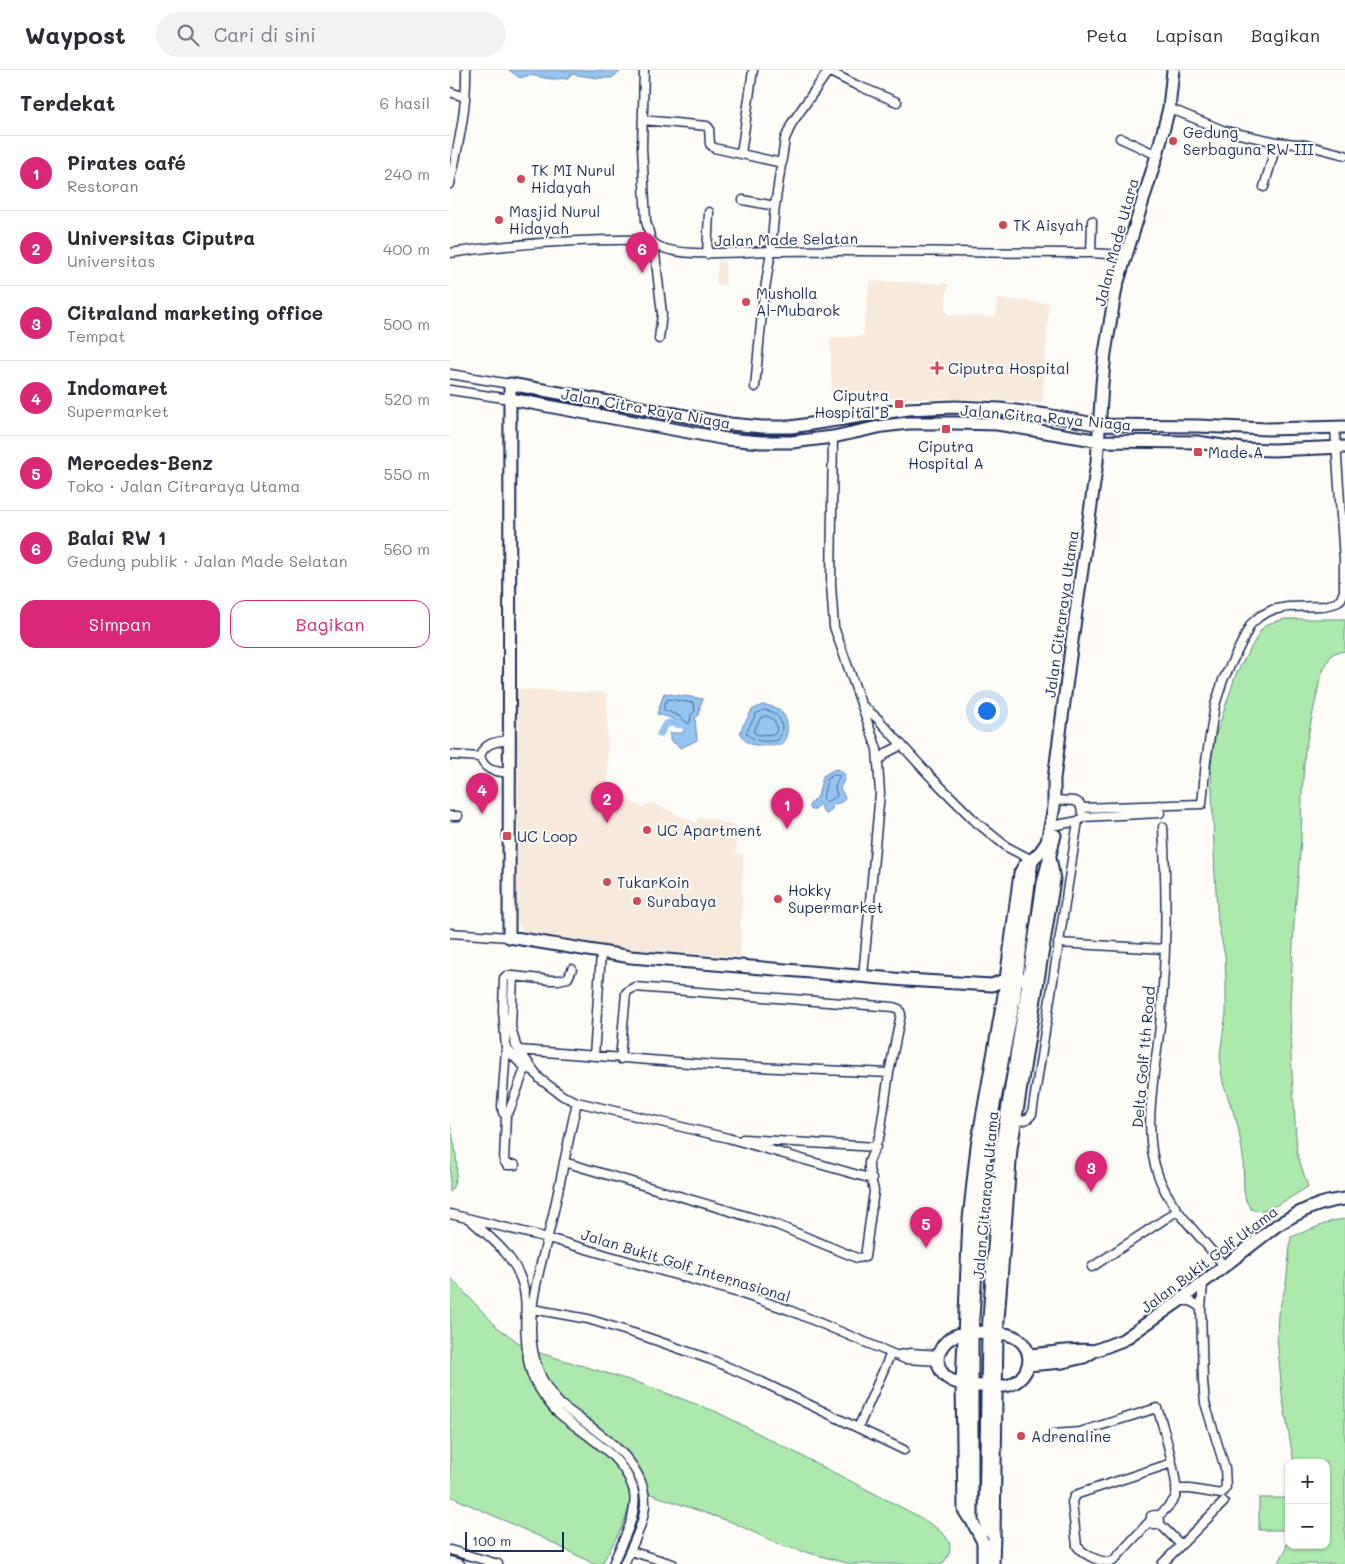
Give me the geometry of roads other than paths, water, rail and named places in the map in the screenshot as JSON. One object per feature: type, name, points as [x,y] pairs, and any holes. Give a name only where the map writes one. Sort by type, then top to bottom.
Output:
[{"type":"street","points":[[450,184],[462,123],[466,70]]},
{"type":"street","points":[[644,70],[642,147],[646,221],[653,243],[662,314],[659,339]]},
{"type":"street","points":[[741,154],[753,70]]},
{"type":"street","name":"Jalan Made Utara","points":[[1100,425],[1105,353],[1116,288],[1157,155],[1168,108],[1173,70]]},
{"type":"street","points":[[755,387],[775,206],[785,139],[792,123],[829,71],[854,84],[898,102]]},
{"type":"street","points":[[450,92],[465,97]]},
{"type":"street","points":[[1168,108],[1225,131],[1277,142],[1306,145],[1345,155]]},
{"type":"street","points":[[643,120],[706,126],[711,146],[782,163]]},
{"type":"street","points":[[1120,138],[1157,155]]},
{"type":"street","points":[[1264,187],[1277,142]]},
{"type":"street","points":[[743,200],[775,206]]},
{"type":"street","points":[[707,254],[709,212]]},
{"type":"street","points":[[1091,253],[1092,221]]},
{"type":"street","name":"Jalan Made Selatan","points":[[450,252],[513,244],[562,241],[653,243],[663,248],[707,254],[771,251],[1126,254]]},
{"type":"street","name":"Jalan Citra Raya Niaga","points":[[450,374],[730,424],[762,427],[791,427],[908,409],[956,407],[1000,409],[1047,415],[1100,425],[1268,429],[1340,428]]},
{"type":"street","points":[[509,937],[510,384]]},
{"type":"street","name":"Jalan Citra Raya Niaga","points":[[450,390],[510,399],[726,439],[761,442],[792,442],[832,437],[883,426],[909,423],[955,423],[997,424],[1100,440],[1197,442],[1242,449],[1273,450],[1340,447]]},
{"type":"street","points":[[833,421],[831,585],[834,627],[877,749],[880,793],[863,976]]},
{"type":"street","name":"Jalan Citraraya Utama","points":[[993,1333],[1014,1121],[1019,1000],[1011,979],[1032,860],[1047,842],[1054,804],[1054,779],[1100,440],[1100,425]]},
{"type":"street","points":[[1082,808],[1202,804],[1206,760],[1215,705],[1223,680],[1251,624],[1260,616],[1272,610],[1288,607],[1324,606],[1336,603],[1341,599],[1344,591],[1340,428]]},
{"type":"street","points":[[861,705],[878,719],[929,775],[976,822],[1007,847],[1032,860]]},
{"type":"street","points":[[509,740],[488,744],[483,748],[480,757],[484,765],[490,769],[509,773]]},
{"type":"street","points":[[878,761],[888,752],[902,745]]},
{"type":"street","points":[[450,755],[480,757]]},
{"type":"street","points":[[1014,1121],[1024,1121],[1032,1114],[1058,944],[1081,819],[1082,808],[1075,801],[1054,804]]},
{"type":"street","name":"Jalan Citraraya Utama","points":[[984,1564],[983,1542],[972,1521],[967,1384],[968,1333],[978,1221],[984,1165],[1019,1000],[1033,979],[1042,883],[1057,825],[1054,804]]},
{"type":"street","points":[[1057,825],[1081,819],[1160,814],[1159,804]]},
{"type":"street","name":"Delta Golf 1th Road","points":[[1163,827],[1166,895],[1165,949],[1158,1041],[1152,1082],[1150,1138],[1158,1174],[1177,1211],[1209,1246],[1224,1266]]},
{"type":"street","points":[[450,933],[509,937],[601,953],[863,976],[992,985],[1011,979],[1033,979]]},
{"type":"street","points":[[1058,944],[1165,949]]},
{"type":"street","points":[[594,1056],[601,953]]},
{"type":"street","points":[[506,1115],[502,1110],[506,1048],[503,1011],[504,978],[506,976],[513,976],[559,980],[568,978],[572,969]]},
{"type":"street","points":[[513,976],[511,1027],[514,1042],[528,1066]]},
{"type":"street","points":[[992,985],[1019,1000]]},
{"type":"street","points":[[564,1162],[777,1225],[860,1259],[865,1257],[874,1191],[870,1162],[880,1134],[889,1073],[901,1014],[897,1008],[640,987],[626,993],[620,1059]]},
{"type":"street","name":"Jalan Citraraya Utama","points":[[994,1564],[994,1535],[988,1530],[985,1519],[991,1439],[991,1386],[1001,1148],[1019,1000]]},
{"type":"street","points":[[506,1048],[528,1066],[551,1089],[577,1102],[728,1138],[872,1179]]},
{"type":"street","points":[[519,1050],[620,1059],[889,1073]]},
{"type":"street","points":[[515,1165],[507,1165],[504,1161],[506,1115],[528,1066]]},
{"type":"street","points":[[577,1102],[548,1238],[529,1308],[525,1333],[528,1359],[534,1379],[555,1409],[613,1457],[630,1480],[633,1490],[634,1512],[613,1564]]},
{"type":"street","points":[[728,1138],[876,1147]]},
{"type":"street","name":"Jalan Bukit Golf Utama","points":[[1034,1360],[1082,1349],[1094,1351],[1123,1340],[1179,1301],[1276,1226],[1317,1204],[1345,1199]]},
{"type":"street","points":[[1092,1267],[1177,1211]]},
{"type":"street","name":"Jalan Bukit Golf Internasional","points":[[450,1214],[548,1238],[742,1294],[788,1310],[910,1359],[939,1358]]},
{"type":"street","points":[[467,1218],[490,1237],[513,1263],[523,1283],[529,1308],[535,1361],[545,1385],[560,1404],[613,1444],[634,1467],[641,1480],[644,1508],[640,1526],[624,1564]]},
{"type":"street","points":[[1176,1488],[1222,1494],[1226,1487],[1225,1468],[1205,1402],[1202,1358],[1202,1283]]},
{"type":"street","points":[[1179,1301],[1191,1301],[1201,1308]]},
{"type":"street","points":[[529,1308],[588,1320],[646,1337],[712,1360],[904,1450]]},
{"type":"street","points":[[968,1333],[993,1333],[1017,1338],[1034,1360],[1020,1380],[1013,1384],[991,1386],[954,1382],[946,1377],[941,1370],[939,1358],[941,1346],[955,1334],[968,1333]]},
{"type":"street","points":[[858,1428],[895,1354]]},
{"type":"street","points":[[1054,1434],[1080,1432],[1157,1408],[1172,1463],[1176,1488],[1175,1498],[1159,1520]]},
{"type":"street","points":[[1172,1463],[1078,1494],[1072,1502],[1077,1546],[1091,1557],[1104,1562],[1113,1561],[1153,1516],[1159,1520],[1180,1545]]},
{"type":"street","points":[[1162,1564],[1224,1502]]},
{"type":"street","points":[[450,1550],[498,1564]]},
{"type":"street","points":[[630,1550],[674,1564]]},
{"type":"street","points":[[450,1561],[460,1564]]},
{"type":"water","points":[[509,70],[622,70],[612,78],[571,74],[567,79],[549,79],[534,76],[520,78]]},
{"type":"water","points":[[664,693],[703,699],[699,715],[695,718],[697,740],[681,748],[670,740],[670,733],[681,733],[685,731],[683,727],[673,719],[657,714]]},
{"type":"water","points":[[762,705],[777,709],[785,717],[787,730],[783,744],[756,745],[748,743],[742,736],[740,731],[752,710]]},
{"type":"water","points":[[839,769],[845,775],[840,788],[845,798],[844,800],[833,804],[832,809],[827,814],[824,813],[820,804],[814,810],[811,810],[810,804],[818,796],[823,776]]},
{"type":"waterway","points":[[660,734],[665,725],[669,723],[682,725]]},
{"type":"place","name":"Gedung Serbaguna RW III","points":[[1173,141]]},
{"type":"place","name":"TK MI Nurul Hidayah","points":[[521,179]]},
{"type":"place","name":"Masjid Nurul Hidayah","points":[[499,220]]},
{"type":"place","name":"TK Aisyah","points":[[1003,225]]},
{"type":"place","name":"Balai RW 1","points":[[642,273]]},
{"type":"place","name":"Musholla Al-Mubarok","points":[[746,302]]},
{"type":"place","name":"Ciputra Hospital","points":[[937,368]]},
{"type":"place","name":"Ciputra Hospital B","points":[[899,404]]},
{"type":"place","name":"Ciputra Hospital A","points":[[946,429]]},
{"type":"place","name":"Made A","points":[[1198,452]]},
{"type":"place","name":"Indomaret","points":[[482,814]]},
{"type":"place","name":"Universitas Ciputra","points":[[607,823]]},
{"type":"place","name":"Pirates café","points":[[787,829]]},
{"type":"place","name":"UC Apartment","points":[[647,830]]},
{"type":"place","name":"UC Loop","points":[[507,836]]},
{"type":"place","name":"TukarKoin","points":[[607,882]]},
{"type":"place","name":"Hokky Supermarket","points":[[778,899]]},
{"type":"place","name":"Surabaya","points":[[637,901]]},
{"type":"place","name":"Citraland marketing office","points":[[1091,1192]]},
{"type":"place","name":"Mercedes-Benz","points":[[926,1248]]},
{"type":"place","name":"Adrenaline","points":[[1021,1436]]}]
